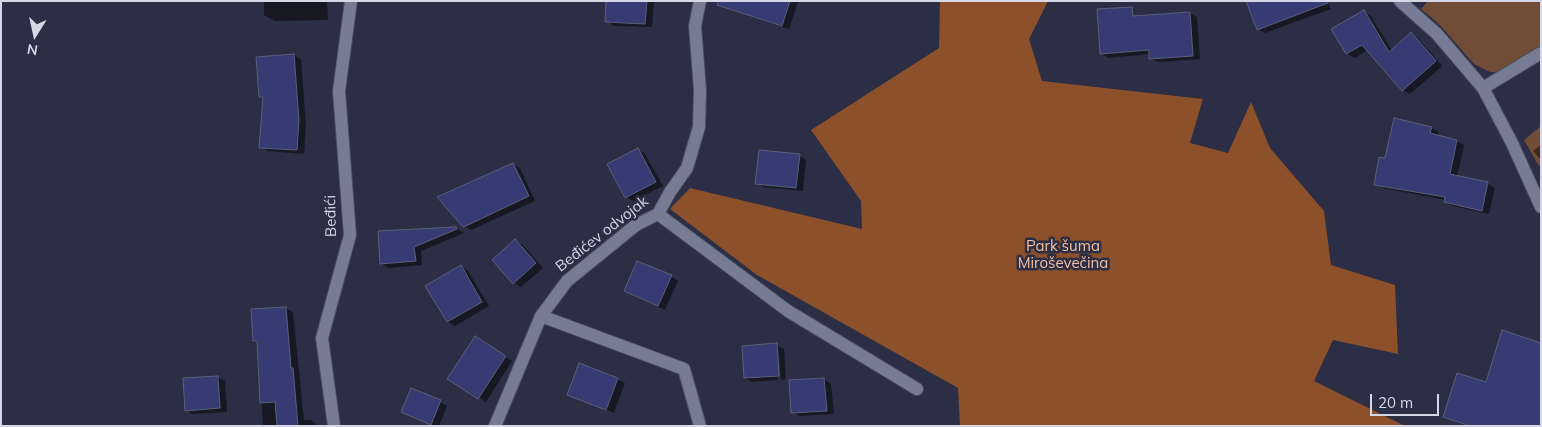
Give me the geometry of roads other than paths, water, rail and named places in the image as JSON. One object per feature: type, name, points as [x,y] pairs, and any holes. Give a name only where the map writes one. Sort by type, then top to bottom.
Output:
[{"type":"street","name":"Beđići","points":[[334,426],[322,338],[350,235],[339,91],[350,1]]},
{"type":"street","name":"Beđićev odvojak","points":[[495,426],[541,316],[567,281],[636,226],[658,214],[670,192],[687,168],[699,127],[700,90],[695,26],[700,1]]},
{"type":"street","points":[[1400,1],[1437,34],[1483,88],[1512,143],[1541,207]]},
{"type":"street","points":[[1483,88],[1541,53]]},
{"type":"street","points":[[658,214],[788,311],[918,389]]},
{"type":"street","points":[[541,316],[684,369],[700,426]]},
{"type":"park label","name":"Park šuma Miroševečina","points":[[1063,254]]}]
